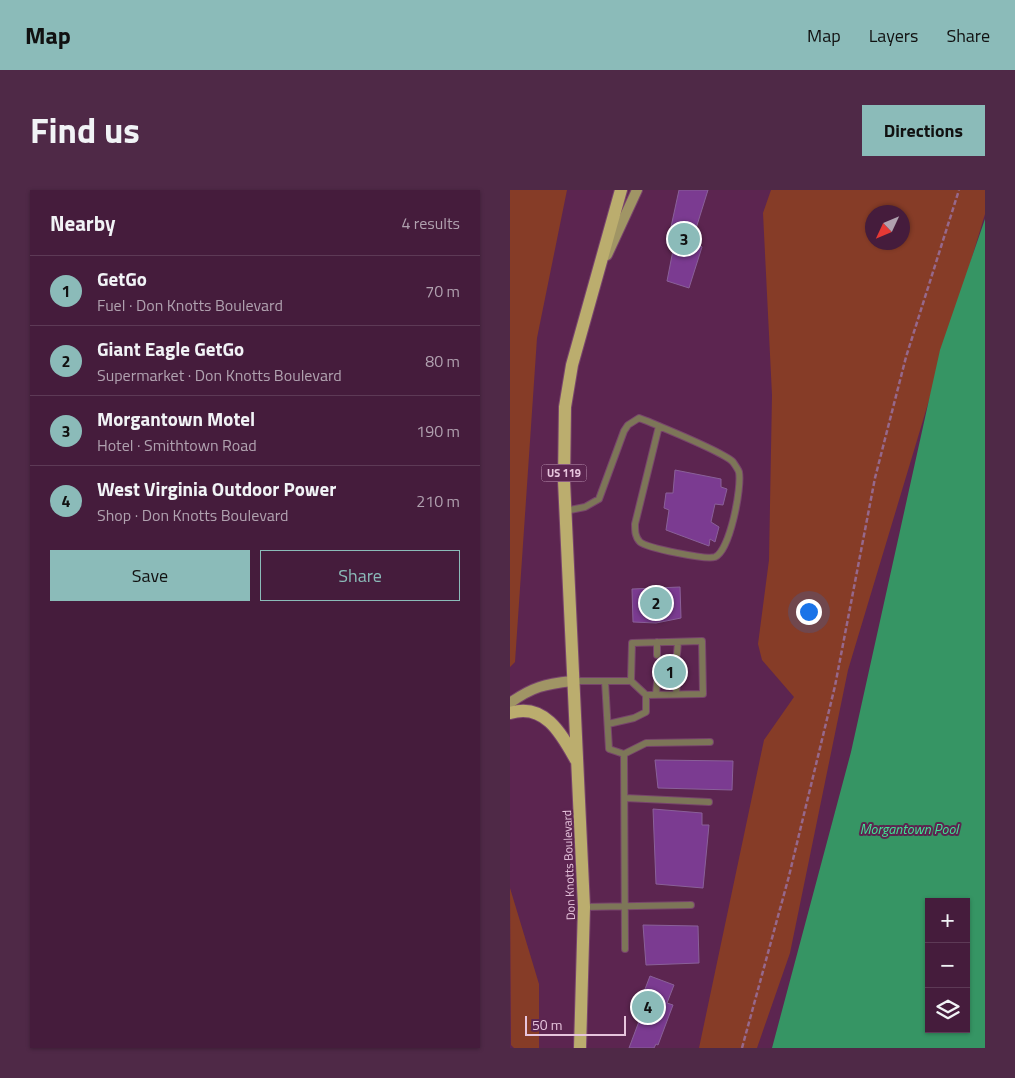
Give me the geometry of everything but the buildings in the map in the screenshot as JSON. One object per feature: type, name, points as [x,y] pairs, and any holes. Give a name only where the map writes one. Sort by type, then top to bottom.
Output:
[{"type":"main road","name":"US 119","points":[[572,681],[564,481],[567,398],[579,337],[621,190]]},
{"type":"main road","points":[[600,268],[637,190]]},
{"type":"main road","points":[[510,703],[523,694],[544,684],[572,681]]},
{"type":"main road","name":"Don Knotts Boulevard","points":[[572,681],[578,763],[584,907],[580,1048]]},
{"type":"main road","points":[[510,713],[517,711],[542,715],[562,735],[578,763]]},
{"type":"lane","points":[[565,511],[585,507],[598,499],[628,425],[639,418],[659,426],[728,458],[739,471],[739,486],[728,542],[724,550],[714,558],[646,545],[640,542],[635,534],[659,426]]},
{"type":"lane","points":[[702,641],[703,694],[646,695],[631,680],[632,643],[678,642],[702,641]]},
{"type":"lane","points":[[657,642],[657,655]]},
{"type":"lane","points":[[677,654],[678,642]]},
{"type":"lane","points":[[572,681],[631,680]]},
{"type":"lane","points":[[605,681],[609,749],[624,754],[646,744],[710,742]]},
{"type":"lane","points":[[656,695],[657,682]]},
{"type":"lane","points":[[676,682],[676,694]]},
{"type":"lane","points":[[608,724],[634,718],[646,712],[646,695]]},
{"type":"lane","points":[[624,754],[625,949]]},
{"type":"lane","points":[[625,798],[709,802]]},
{"type":"lane","points":[[584,907],[691,905]]},
{"type":"path","points":[[742,1048],[789,876],[833,696],[873,488],[904,366],[959,190]]},
{"type":"shaded area","points":[[510,190],[567,190],[537,338],[515,662],[510,667]]},
{"type":"shaded area","points":[[771,190],[985,190],[985,214],[848,670],[790,953],[757,1048],[699,1048],[764,740],[794,697],[762,660],[758,644],[769,560],[772,395],[763,213]]},
{"type":"shaded area","points":[[510,888],[539,984],[539,1048],[514,1048],[511,1045]]},
{"type":"water","name":"Morgantown Pool","points":[[985,219],[985,1048],[772,1048],[851,752],[940,350]]},
{"type":"place","name":"Morgantown Motel","points":[[684,239]]},
{"type":"place","name":"Giant Eagle GetGo","points":[[656,603]]},
{"type":"place","name":"GetGo","points":[[670,672]]},
{"type":"place","name":"West Virginia Outdoor Power","points":[[648,1007]]}]
